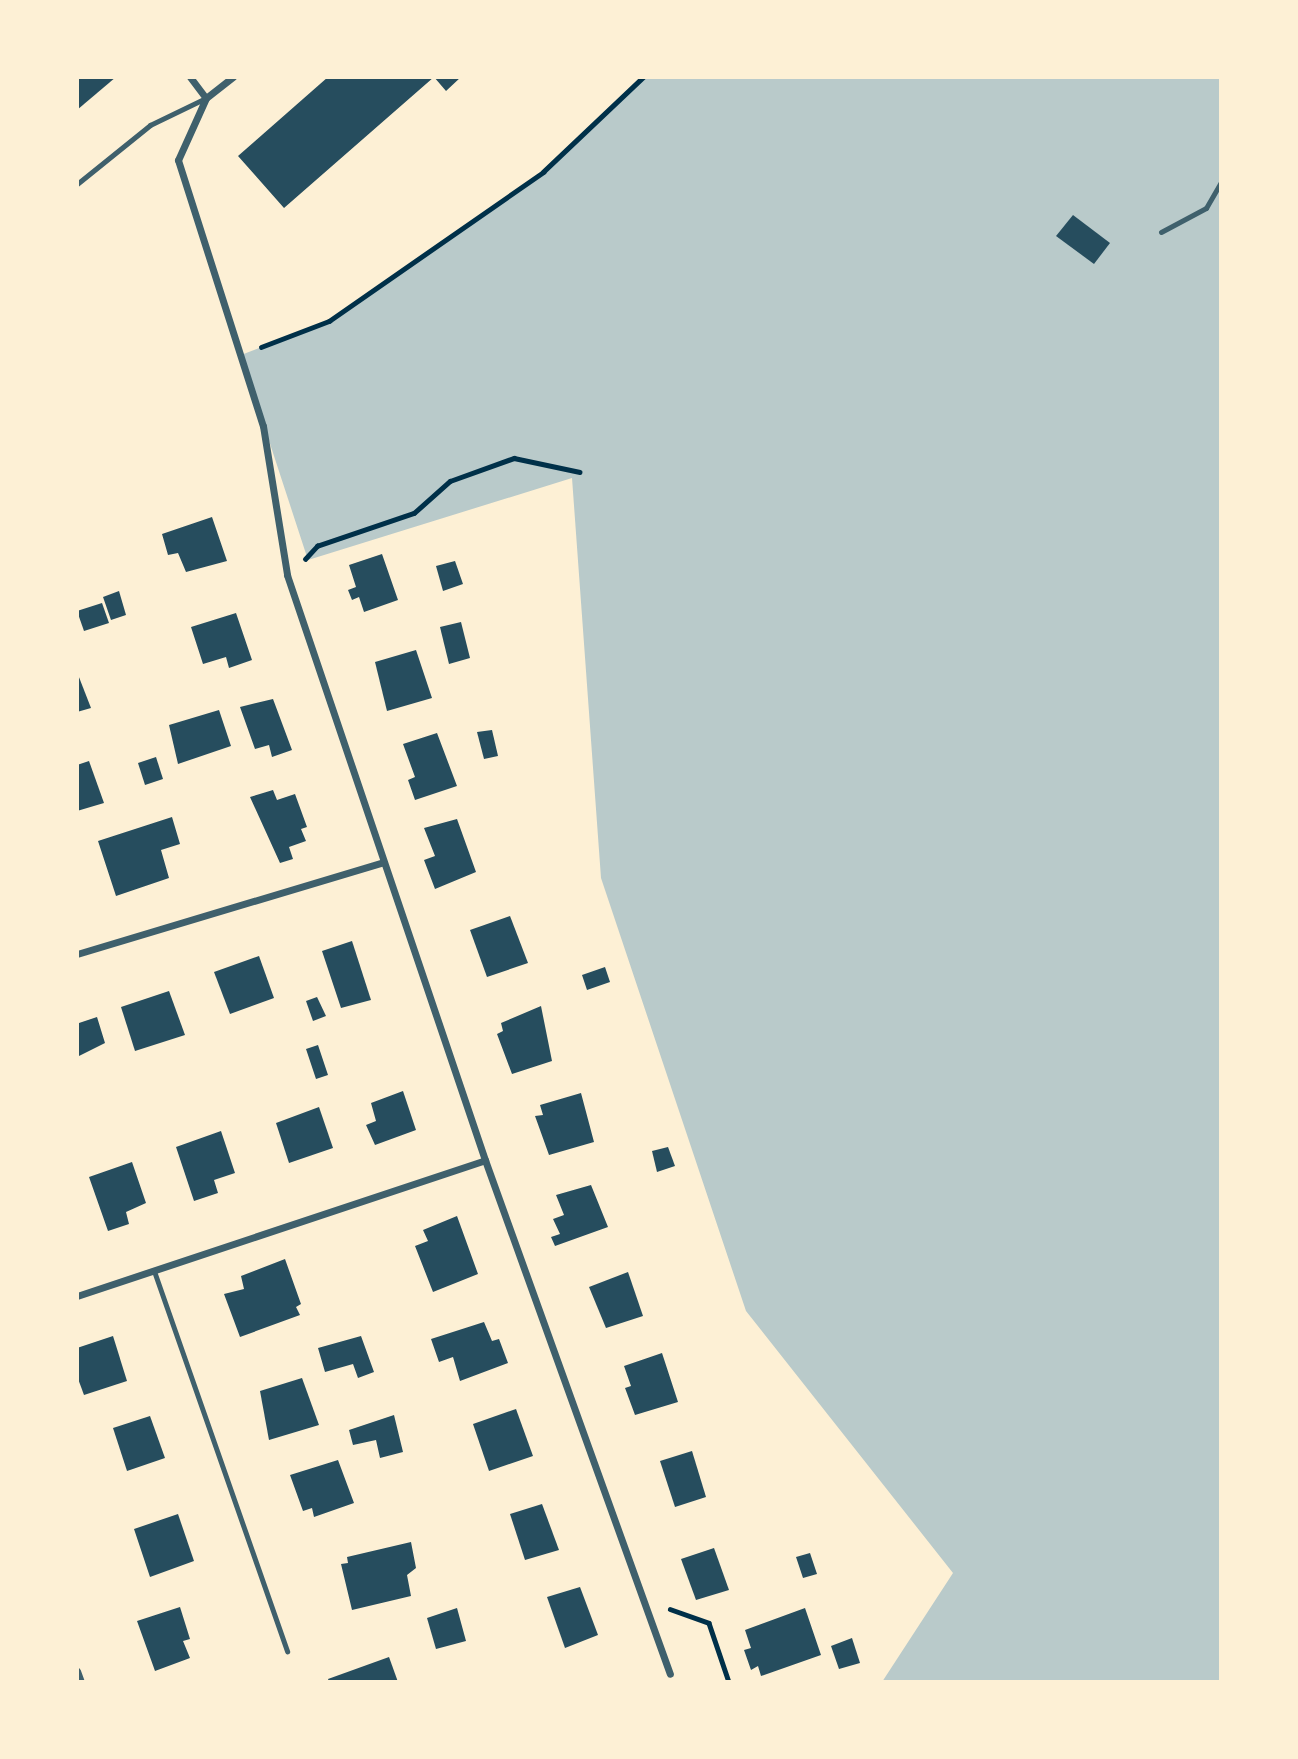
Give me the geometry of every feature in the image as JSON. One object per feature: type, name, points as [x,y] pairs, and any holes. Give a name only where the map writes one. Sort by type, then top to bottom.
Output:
[{"type":"street","points":[[190,77],[206,98]]},
{"type":"street","points":[[233,77],[206,98],[178,160],[263,426],[287,575],[485,1160],[670,1674]]},
{"type":"street","points":[[77,954],[384,862]]},
{"type":"street","points":[[77,1296],[485,1160]]},
{"type":"street","points":[[77,1671],[81,1682]]},
{"type":"lane","points":[[77,184],[150,125],[206,98]]},
{"type":"lane","points":[[1161,232],[1206,208],[1221,182]]},
{"type":"lane","points":[[153,1271],[287,1651]]},
{"type":"path","points":[[241,355],[340,313],[542,172],[643,77]]},
{"type":"path","points":[[309,571],[305,559],[317,546],[414,513],[450,481],[514,458],[580,472]]},
{"type":"path","points":[[662,1606],[709,1623],[729,1682]]},
{"type":"shaded area","points":[[643,77],[1221,77],[1221,1682],[882,1682],[953,1573],[746,1311],[601,878],[572,478],[308,560],[241,355],[329,321],[542,172]]},
{"type":"building","points":[[77,77],[116,77],[77,110]]},
{"type":"building","points":[[328,77],[434,77],[284,208],[238,156]]},
{"type":"building","points":[[434,77],[461,77],[446,91]]},
{"type":"building","points":[[1073,215],[1110,243],[1094,264],[1056,236]]},
{"type":"building","points":[[212,517],[227,561],[186,572],[178,553],[168,555],[162,534]]},
{"type":"building","points":[[382,554],[398,600],[364,612],[359,597],[352,600],[348,590],[356,587],[349,565]]},
{"type":"building","points":[[455,561],[463,584],[443,591],[436,566]]},
{"type":"building","points":[[119,591],[126,615],[111,620],[103,597]]},
{"type":"building","points":[[102,603],[109,623],[84,631],[77,611]]},
{"type":"building","points":[[236,613],[252,660],[229,668],[226,657],[203,664],[191,627]]},
{"type":"building","points":[[461,622],[470,658],[449,664],[440,627]]},
{"type":"building","points":[[416,650],[432,698],[387,711],[375,662]]},
{"type":"building","points":[[77,672],[91,708],[77,712]]},
{"type":"building","points":[[273,699],[292,750],[272,757],[269,745],[255,749],[240,707]]},
{"type":"building","points":[[219,710],[231,746],[178,764],[169,725]]},
{"type":"building","points":[[492,730],[498,756],[484,759],[477,732]]},
{"type":"building","points":[[437,733],[457,786],[415,800],[408,780],[415,777],[403,744]]},
{"type":"building","points":[[156,757],[163,779],[145,785],[138,763]]},
{"type":"building","points":[[89,761],[104,803],[77,811],[77,765]]},
{"type":"building","points":[[273,790],[277,800],[295,794],[307,827],[301,829],[306,841],[289,847],[293,859],[280,863],[250,797]]},
{"type":"building","points":[[172,817],[180,844],[161,850],[169,878],[116,896],[98,841]]},
{"type":"building","points":[[457,819],[476,872],[435,889],[424,860],[435,856],[424,828]]},
{"type":"building","points":[[510,916],[528,963],[487,977],[470,930]]},
{"type":"building","points":[[352,941],[371,1000],[341,1008],[322,951]]},
{"type":"building","points":[[259,956],[274,998],[230,1014],[214,972]]},
{"type":"building","points":[[605,967],[610,982],[587,990],[582,975]]},
{"type":"building","points":[[169,991],[185,1035],[135,1051],[121,1007]]},
{"type":"building","points":[[317,997],[326,1016],[313,1021],[306,1001]]},
{"type":"building","points":[[541,1006],[552,1061],[512,1074],[497,1034],[503,1031],[501,1023]]},
{"type":"building","points":[[97,1017],[105,1043],[77,1057],[77,1018],[79,1023]]},
{"type":"building","points":[[318,1045],[328,1075],[316,1079],[306,1049]]},
{"type":"building","points":[[403,1091],[416,1130],[375,1145],[366,1125],[376,1121],[371,1103]]},
{"type":"building","points":[[581,1093],[594,1142],[549,1155],[535,1116],[543,1115],[540,1105]]},
{"type":"building","points":[[319,1107],[333,1148],[289,1163],[276,1123]]},
{"type":"building","points":[[221,1131],[235,1173],[214,1180],[218,1193],[194,1201],[176,1147]]},
{"type":"building","points":[[668,1147],[675,1166],[657,1172],[652,1151]]},
{"type":"building","points":[[132,1162],[146,1203],[126,1212],[129,1224],[108,1231],[89,1177]]},
{"type":"building","points":[[591,1185],[608,1227],[555,1246],[551,1237],[560,1234],[553,1219],[564,1215],[556,1195]]},
{"type":"building","points":[[457,1216],[478,1274],[433,1292],[415,1246],[428,1241],[423,1230]]},
{"type":"building","points":[[285,1259],[301,1304],[296,1307],[300,1315],[240,1337],[224,1294],[244,1289],[241,1276]]},
{"type":"building","points":[[628,1272],[643,1316],[606,1328],[589,1287]]},
{"type":"building","points":[[484,1322],[492,1341],[499,1339],[508,1363],[460,1381],[453,1357],[439,1362],[431,1339]]},
{"type":"building","points":[[113,1336],[127,1381],[84,1395],[77,1376],[77,1348]]},
{"type":"building","points":[[361,1336],[374,1372],[358,1378],[353,1364],[325,1372],[318,1348]]},
{"type":"building","points":[[662,1353],[678,1402],[635,1415],[625,1388],[631,1386],[624,1366]]},
{"type":"building","points":[[302,1378],[319,1425],[269,1440],[260,1391]]},
{"type":"building","points":[[516,1409],[533,1456],[489,1471],[473,1424]]},
{"type":"building","points":[[394,1415],[403,1452],[380,1458],[376,1440],[353,1445],[349,1430]]},
{"type":"building","points":[[150,1416],[165,1458],[127,1471],[113,1428]]},
{"type":"building","points":[[692,1451],[706,1497],[675,1507],[660,1461]]},
{"type":"building","points":[[338,1460],[354,1503],[314,1517],[312,1508],[303,1511],[290,1475]]},
{"type":"building","points":[[542,1504],[559,1550],[525,1560],[510,1514]]},
{"type":"building","points":[[178,1514],[194,1561],[150,1577],[134,1529]]},
{"type":"building","points":[[411,1542],[416,1568],[407,1575],[411,1596],[352,1610],[341,1564],[348,1563],[347,1557]]},
{"type":"building","points":[[714,1548],[729,1590],[696,1600],[681,1559]]},
{"type":"building","points":[[810,1553],[817,1574],[803,1578],[796,1557]]},
{"type":"building","points":[[580,1587],[598,1635],[565,1648],[547,1597]]},
{"type":"building","points":[[180,1607],[190,1639],[183,1641],[190,1658],[155,1671],[137,1621]]},
{"type":"building","points":[[457,1608],[466,1641],[436,1649],[427,1618]]},
{"type":"building","points":[[805,1608],[821,1655],[761,1676],[758,1666],[751,1670],[744,1650],[751,1648],[745,1630]]},
{"type":"building","points":[[852,1638],[860,1663],[839,1669],[831,1646]]},
{"type":"building","points":[[389,1657],[398,1682],[329,1682],[328,1679]]}]
